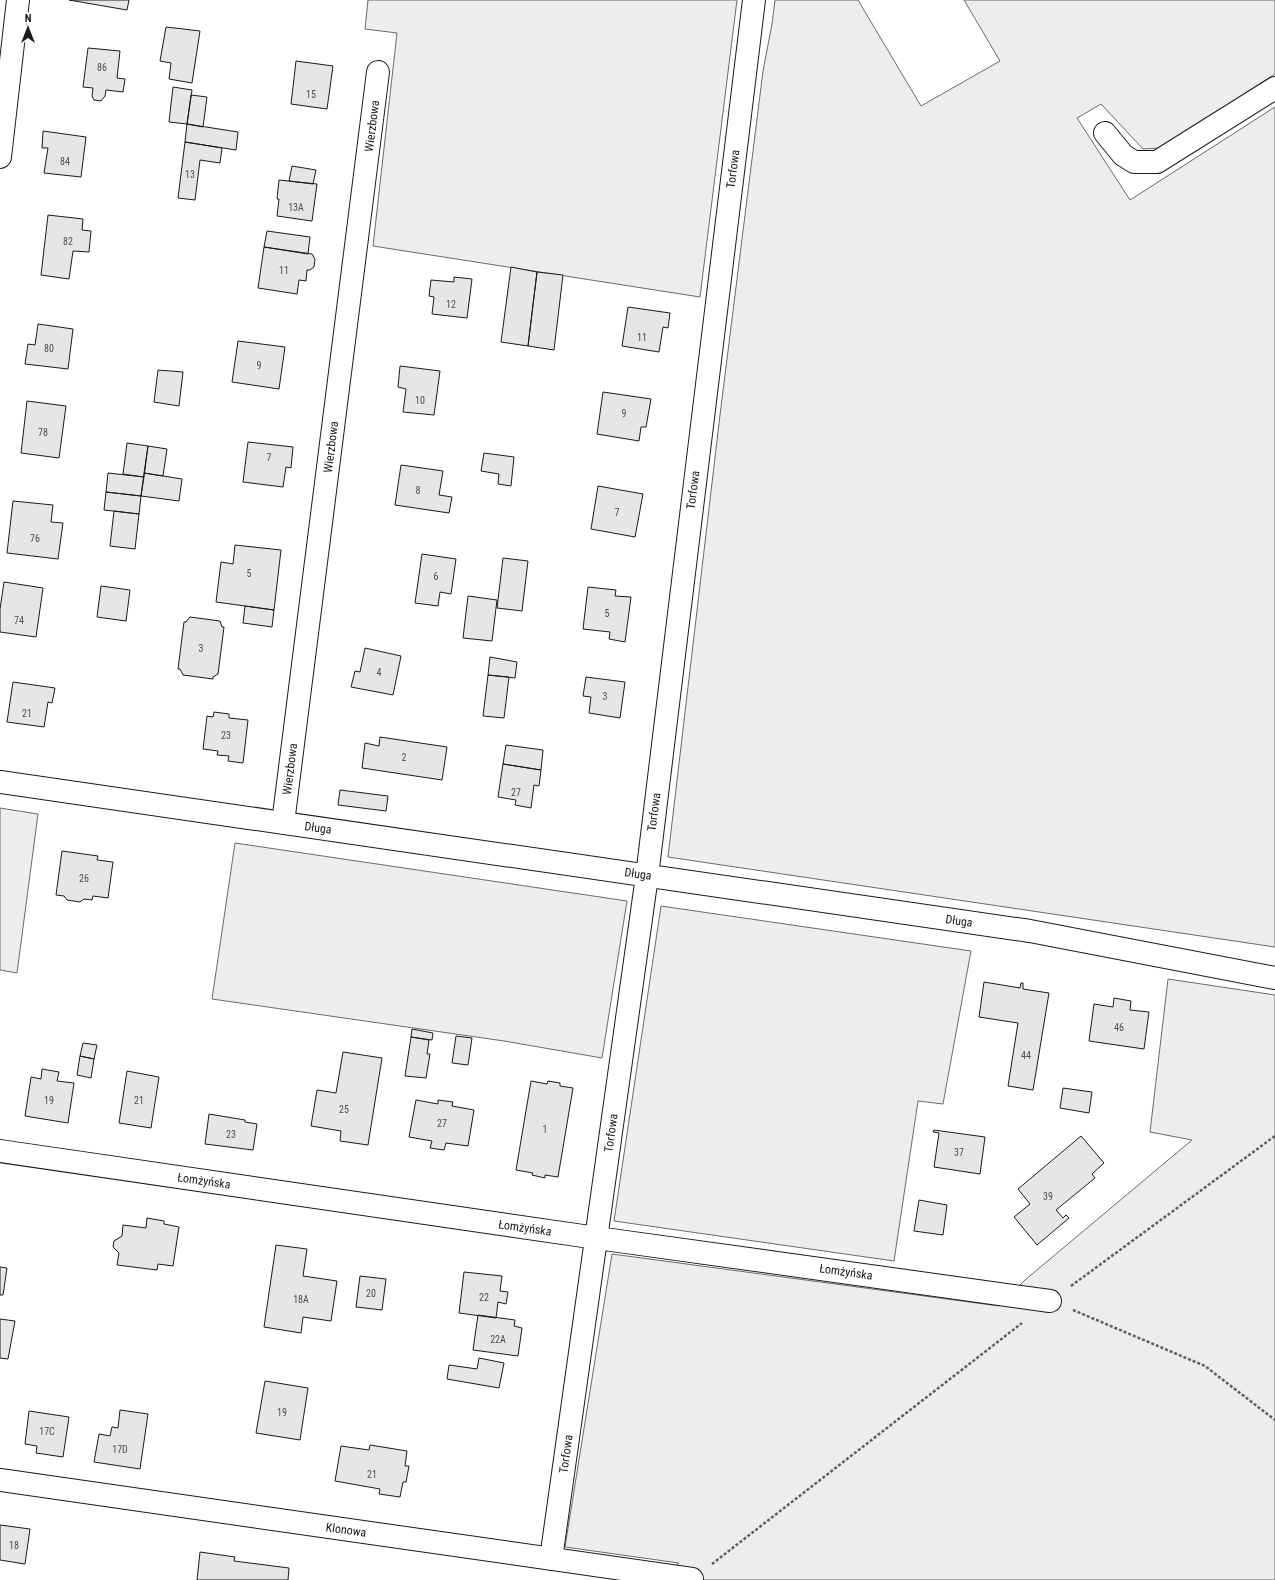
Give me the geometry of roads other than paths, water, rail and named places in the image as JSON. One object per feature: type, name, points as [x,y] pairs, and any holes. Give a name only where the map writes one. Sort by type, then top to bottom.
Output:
[{"type":"street","points":[[0,157],[18,0]]},
{"type":"street","name":"Torfowa","points":[[551,1559],[647,876],[745,63],[754,0]]},
{"type":"street","name":"Wierzbowa","points":[[283,823],[378,72]]},
{"type":"street","points":[[1105,134],[1123,155],[1134,162],[1157,162],[1275,88]]},
{"type":"street","name":"Długa","points":[[0,782],[1030,931],[1275,978]]},
{"type":"street","name":"Łomżyńska","points":[[0,1151],[597,1238],[1050,1301]]},
{"type":"street","name":"Klonowa","points":[[0,1480],[692,1579]]}]
